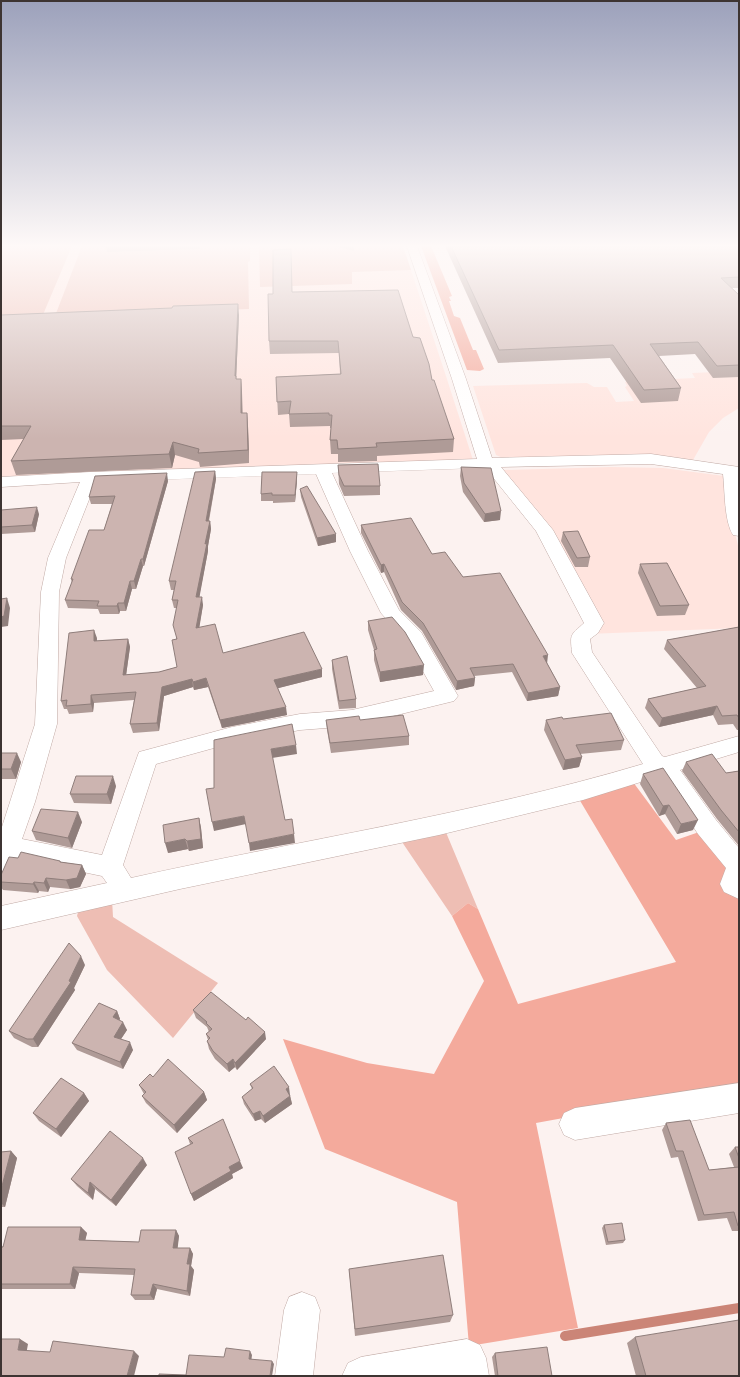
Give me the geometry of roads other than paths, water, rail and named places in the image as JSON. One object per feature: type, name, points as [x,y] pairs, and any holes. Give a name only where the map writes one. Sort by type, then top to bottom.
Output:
[{"type":"street","points":[[435,310],[486,463],[497,472],[544,530],[594,623],[591,628],[580,637],[582,652],[654,763],[665,766],[707,827],[739,866],[733,884],[739,888]]},
{"type":"street","points":[[1,482],[90,477],[486,463],[651,460],[736,471],[734,513],[739,531]]},
{"type":"street","points":[[110,867],[147,758],[232,735],[300,722],[352,718],[447,696],[414,637],[391,613],[359,551],[322,469]]},
{"type":"street","points":[[90,477],[56,558],[50,592],[46,724],[23,802],[3,851],[110,867],[126,890]]},
{"type":"street","points":[[1,918],[126,890],[439,825],[583,791],[739,744]]},
{"type":"street","points":[[575,1124],[739,1098]]},
{"type":"street","points":[[294,1376],[302,1310]]},
{"type":"street","points":[[361,1376],[467,1358],[470,1376]]},
{"type":"waterway","points":[[565,1336],[739,1308]]}]
